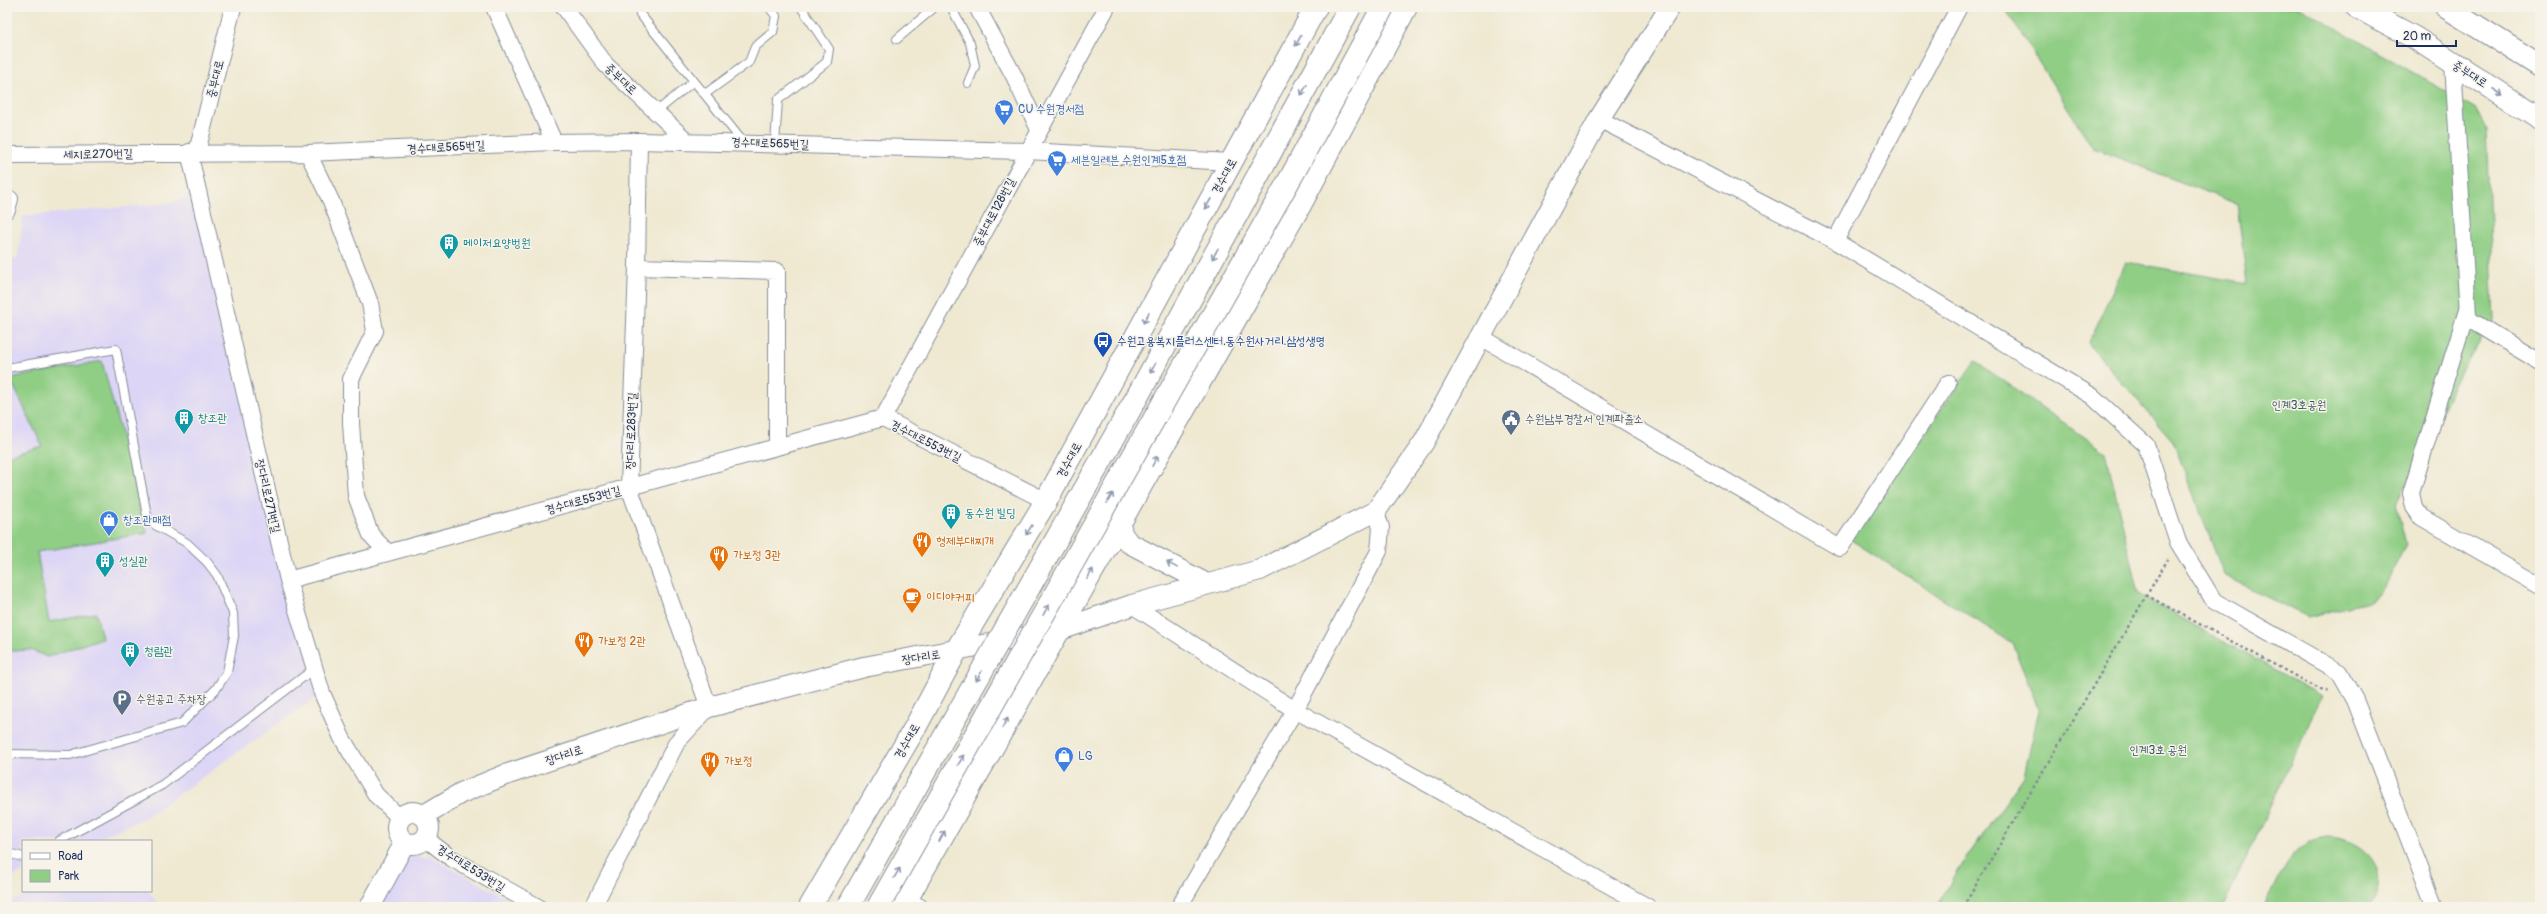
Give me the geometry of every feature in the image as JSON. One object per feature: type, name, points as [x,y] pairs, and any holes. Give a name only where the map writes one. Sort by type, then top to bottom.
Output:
[{"type":"main road","name":"경수대로","points":[[810,907],[916,726],[956,651],[1046,501],[1316,7]]},
{"type":"main road","points":[[848,907],[1137,397],[1350,7]]},
{"type":"main road","points":[[878,907],[1295,170],[1383,7]]},
{"type":"main road","points":[[909,905],[1057,631],[1300,205],[1406,7]]},
{"type":"main road","name":"중부대로","points":[[2357,7],[2415,38],[2540,119]]},
{"type":"main road","points":[[2446,7],[2540,66]]},
{"type":"street","name":"중부대로","points":[[193,152],[233,7]]},
{"type":"street","points":[[494,7],[554,142]]},
{"type":"street","name":"중부대로","points":[[564,7],[606,65],[687,141]]},
{"type":"street","points":[[976,7],[1014,76],[1039,130]]},
{"type":"street","name":"중부대로128번길","points":[[883,418],[1027,151],[1107,7]]},
{"type":"street","points":[[1179,907],[1295,710],[1379,551],[1381,528],[1376,511],[1424,442],[1599,119],[1670,7]]},
{"type":"street","points":[[1835,241],[1959,7]]},
{"type":"street","points":[[2453,63],[2467,310],[2470,320],[2540,362]]},
{"type":"street","points":[[1599,119],[1835,241],[2092,396],[2146,445],[2178,542],[2214,601],[2340,672],[2355,700],[2435,907]]},
{"type":"street","name":"장다리로283번길","points":[[639,141],[638,267],[629,487],[709,707]]},
{"type":"street","name":"경수대로565번길","points":[[193,152],[308,153],[554,142],[687,141],[1027,151],[1231,162]]},
{"type":"street","name":"세지로270번길","points":[[7,155],[193,152]]},
{"type":"street","name":"장다리로271번길","points":[[193,152],[288,580],[322,693],[342,738],[376,796],[400,818]]},
{"type":"street","points":[[308,153],[331,201],[370,303],[375,331],[350,379],[351,423],[356,496],[371,535],[388,552]]},
{"type":"street","points":[[7,199],[10,199],[7,210]]},
{"type":"street","points":[[638,267],[777,271],[777,447]]},
{"type":"street","points":[[2467,310],[2411,493],[2414,507],[2421,517],[2540,586]]},
{"type":"street","points":[[1481,337],[1840,548],[1948,383]]},
{"type":"street","name":"경수대로553번길","points":[[288,580],[883,418],[1046,501]]},
{"type":"street","name":"장다리로","points":[[424,815],[461,793],[505,775],[709,707],[864,667],[1057,631],[1132,605],[1260,570],[1376,511]]},
{"type":"street","points":[[1120,521],[1122,534],[1129,543],[1206,584]]},
{"type":"street","points":[[1132,605],[1295,710],[1648,907]]},
{"type":"street","points":[[593,907],[677,742],[709,707]]},
{"type":"street","points":[[408,812],[424,815],[430,824],[430,829],[426,839],[416,844],[405,842],[398,834],[400,818],[408,812]]},
{"type":"street","name":"경수대로533번길","points":[[426,839],[450,858],[538,907]]},
{"type":"street","points":[[370,907],[405,842]]},
{"type":"lane","points":[[639,7],[640,14],[743,142]]},
{"type":"lane","points":[[705,94],[749,62],[755,47],[773,32],[776,16],[769,7]]},
{"type":"lane","points":[[775,144],[778,100],[827,62],[829,49],[801,7]]},
{"type":"lane","points":[[897,39],[935,7]]},
{"type":"lane","points":[[951,7],[970,43],[975,66],[968,83]]},
{"type":"lane","points":[[656,112],[694,81]]},
{"type":"lane","points":[[7,368],[116,349],[148,521],[187,544],[208,562],[217,575],[233,613],[234,636],[227,672],[216,689],[182,723],[70,755],[7,754]]},
{"type":"lane","points":[[61,840],[162,785],[315,668]]},
{"type":"lane","points":[[7,853],[22,857]]},
{"type":"path","points":[[1963,907],[2178,542]]},
{"type":"path","points":[[2146,594],[2323,691],[2347,686]]},
{"type":"shaded area","points":[[191,194],[322,693],[146,817],[94,840],[22,840],[22,872],[7,879],[7,263],[18,257],[23,216],[171,203]]},
{"type":"shaded area","points":[[408,856],[431,857],[523,907],[379,907]]},
{"type":"shaded area","points":[[31,892],[149,892],[161,907],[7,907],[7,904]]},
{"type":"green space","name":"인계3호공원","points":[[2004,7],[2300,7],[2476,109],[2486,128],[2494,320],[2460,373],[2396,504],[2406,544],[2383,588],[2372,601],[2307,617],[2224,575],[2173,441],[2088,343],[2126,262],[2247,283],[2237,204],[2093,148]]},
{"type":"green space","points":[[102,361],[147,533],[37,552],[49,622],[96,613],[102,638],[47,657],[31,650],[9,651],[7,642],[7,456],[42,446],[10,378]]},
{"type":"green space","name":"인계3호 공원","points":[[1975,361],[2106,452],[2138,594],[2322,696],[2223,907],[1936,907],[1958,870],[2024,776],[2039,710],[2012,643],[1851,540]]},
{"type":"green space","points":[[2326,837],[2341,839],[2353,843],[2364,850],[2372,858],[2377,869],[2379,881],[2370,907],[2262,907],[2294,853],[2309,841]]},
{"type":"place","name":"CU 수원경서점","points":[[1004,126]]},
{"type":"place","name":"세븐일레븐 수원인계5호점","points":[[1057,177]]},
{"type":"place","name":"메이저요양벙원","points":[[449,260]]},
{"type":"place","name":"수원고용복지플러스센터.동수원사거리.삼성생명","points":[[1103,358]]},
{"type":"place","name":"창조관","points":[[184,435]]},
{"type":"place","name":"수원남부경찰서 인계파출소","points":[[1511,436]]},
{"type":"place","name":"동수원 빌딩","points":[[951,530]]},
{"type":"place","name":"창조관매점","points":[[109,537]]},
{"type":"place","name":"형제부대찌개","points":[[922,558]]},
{"type":"place","name":"가보정 3관","points":[[719,572]]},
{"type":"place","name":"성실관","points":[[105,578]]},
{"type":"place","name":"이디야커피","points":[[912,614]]},
{"type":"place","name":"가보정 2관","points":[[584,658]]},
{"type":"place","name":"청람관","points":[[130,668]]},
{"type":"place","name":"수원공고 주차장","points":[[122,716]]},
{"type":"place","name":"LG","points":[[1064,773]]},
{"type":"place","name":"가보정","points":[[710,778]]}]
